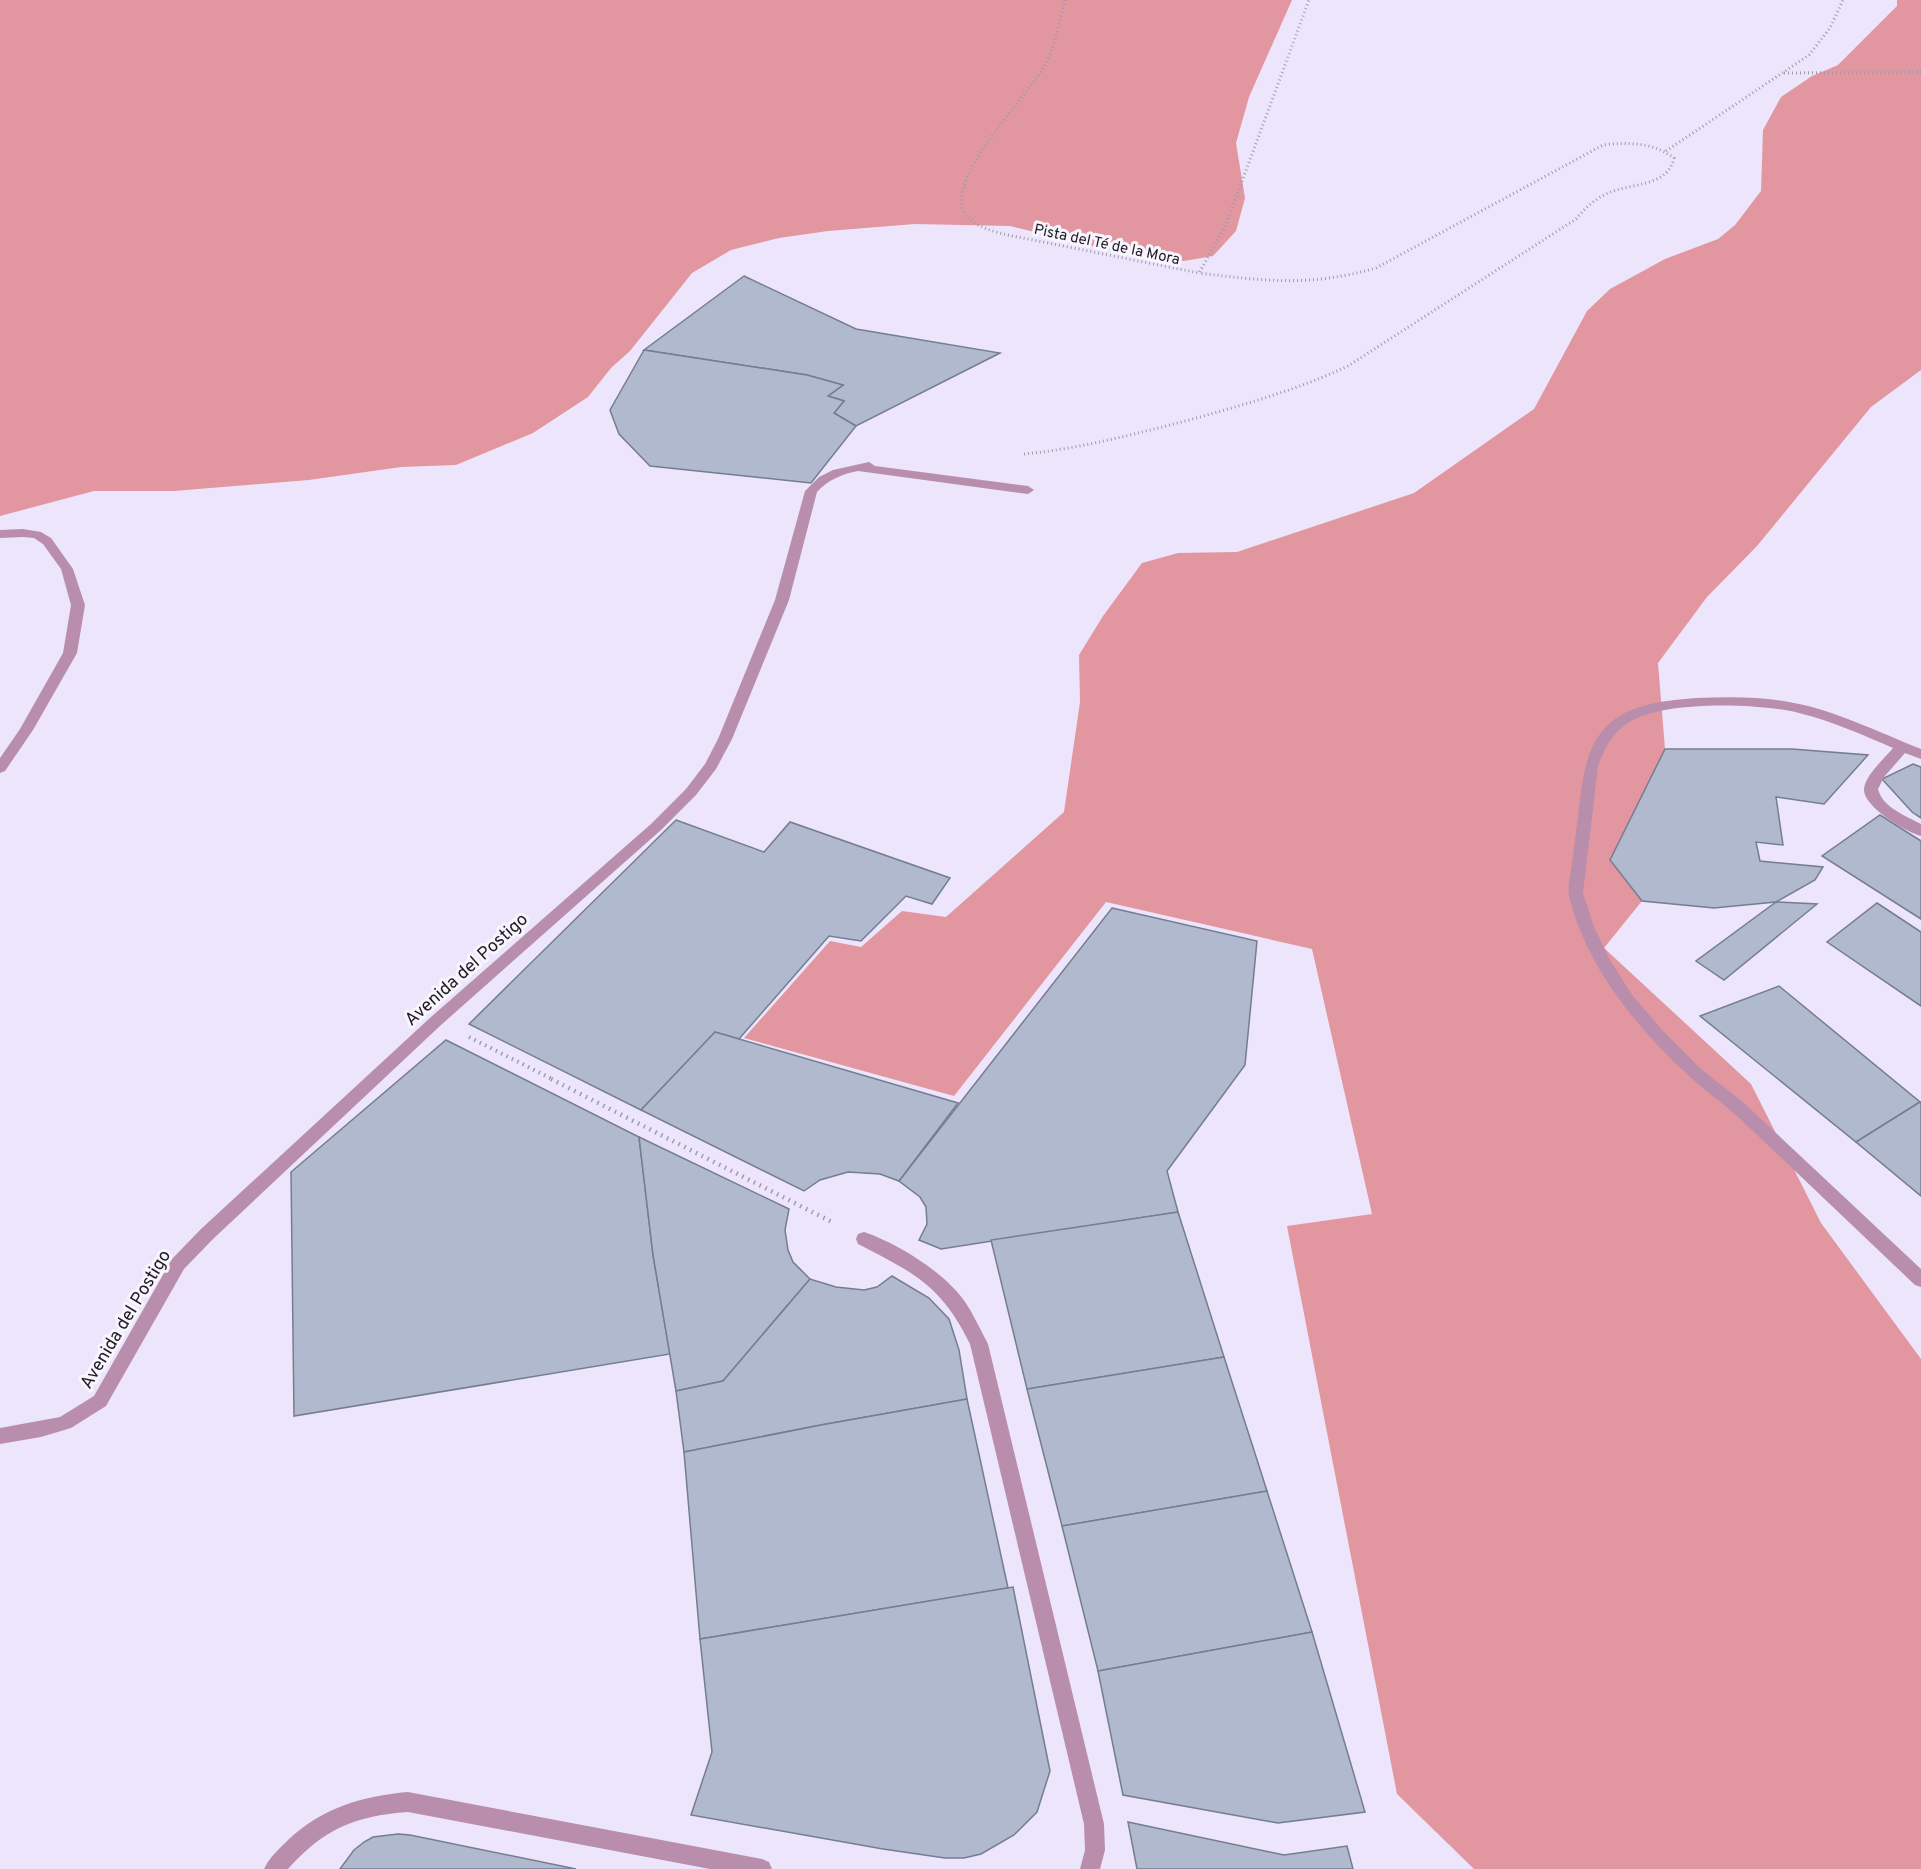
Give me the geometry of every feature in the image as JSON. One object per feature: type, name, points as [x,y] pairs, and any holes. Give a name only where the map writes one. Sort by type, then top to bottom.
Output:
[{"type":"street","name":"Avenida del Postigo","points":[[0,1436],[68,1423],[83,1415],[100,1401],[178,1264],[436,1021],[675,810],[698,784],[725,740],[782,600],[811,491],[819,482],[829,476],[861,466],[1028,490]]},
{"type":"street","points":[[0,534],[23,532],[47,541],[67,569],[78,606],[70,653],[26,730],[0,768]]},
{"type":"street","points":[[1921,754],[1817,714],[1765,703],[1668,703],[1635,713],[1608,731],[1596,747],[1590,766],[1576,893],[1587,927],[1604,961],[1627,999],[1658,1036],[1921,1280]]},
{"type":"street","points":[[1902,747],[1874,783],[1872,794],[1884,808],[1921,831]]},
{"type":"street","points":[[864,1239],[918,1269],[937,1283],[954,1299],[979,1344],[1094,1824],[1095,1850],[1090,1869]]},
{"type":"street","points":[[274,1869],[292,1848],[314,1829],[344,1812],[376,1803],[408,1802],[762,1869]]},
{"type":"path","name":"Pista del Té de la Mora","points":[[1065,0],[1055,43],[1042,70],[966,176],[960,200],[962,209],[977,224],[1004,234],[1200,273],[1225,227],[1309,0]]},
{"type":"path","points":[[1666,151],[1809,55],[1830,28],[1843,0]]},
{"type":"path","points":[[1783,73],[1872,70],[1921,72]]},
{"type":"path","points":[[1016,454],[1065,450],[1103,443],[1282,395],[1318,381],[1348,366],[1576,219],[1584,208],[1597,199],[1629,186],[1660,178],[1670,172],[1674,165],[1674,158],[1666,151],[1654,146],[1603,145],[1397,258],[1352,274],[1317,280],[1274,282],[1200,273]]},
{"type":"path","points":[[436,1021],[527,1065],[864,1239]]},
{"type":"shaded area","points":[[0,0],[1292,0],[1249,97],[1236,143],[1245,198],[1236,231],[1213,256],[1184,261],[1117,252],[1010,226],[915,224],[828,231],[779,238],[731,250],[692,273],[630,351],[611,368],[588,397],[533,433],[456,465],[401,467],[309,480],[174,491],[94,491],[0,516]]},
{"type":"shaded area","points":[[1897,0],[1921,0],[1921,370],[1871,407],[1757,546],[1707,597],[1658,663],[1665,749],[1610,860],[1642,901],[1604,948],[1751,1084],[1821,1223],[1921,1359],[1921,1869],[1474,1869],[1397,1794],[1287,1226],[1372,1214],[1312,949],[1106,902],[954,1096],[744,1038],[830,941],[861,947],[902,911],[946,917],[1064,812],[1080,702],[1079,655],[1103,616],[1142,563],[1178,553],[1237,552],[1414,493],[1534,409],[1587,311],[1610,289],[1665,259],[1718,239],[1735,225],[1761,191],[1763,130],[1781,97],[1812,76],[1838,65],[1897,6]]},
{"type":"building","points":[[744,276],[856,329],[1000,353],[856,426],[834,413],[844,401],[828,396],[843,385],[807,375],[644,350]]},
{"type":"building","points":[[644,350],[807,375],[843,385],[828,396],[844,401],[834,413],[856,426],[811,483],[650,466],[619,434],[610,410]]},
{"type":"building","points":[[1665,749],[1792,749],[1868,755],[1824,804],[1776,797],[1783,845],[1756,842],[1760,861],[1823,867],[1815,880],[1776,902],[1714,908],[1642,901],[1610,860]]},
{"type":"building","points":[[1913,764],[1921,767],[1921,818],[1912,812],[1882,779]]},
{"type":"building","points":[[1880,815],[1921,841],[1921,919],[1822,856]]},
{"type":"building","points":[[676,820],[764,852],[790,822],[950,878],[932,904],[906,896],[861,941],[829,936],[739,1039],[715,1032],[641,1110],[469,1024]]},
{"type":"building","points":[[1776,902],[1817,904],[1724,980],[1696,961]]},
{"type":"building","points":[[1877,903],[1921,932],[1921,1006],[1827,942]]},
{"type":"building","points":[[1112,908],[1257,941],[1245,1065],[1167,1171],[1178,1212],[941,1249],[919,1240],[927,1224],[926,1207],[920,1197],[899,1181]]},
{"type":"building","points":[[1779,986],[1920,1102],[1856,1142],[1700,1016]]},
{"type":"building","points":[[715,1032],[958,1103],[899,1181],[880,1174],[848,1172],[820,1180],[804,1191],[641,1110]]},
{"type":"building","points":[[446,1040],[639,1137],[653,1255],[670,1354],[294,1416],[291,1172]]},
{"type":"building","points":[[1921,1103],[1921,1196],[1856,1142]]},
{"type":"building","points":[[639,1137],[789,1209],[785,1230],[788,1250],[793,1262],[810,1279],[723,1381],[676,1391],[653,1255]]},
{"type":"building","points":[[1178,1212],[1224,1357],[1027,1389],[991,1240]]},
{"type":"building","points":[[892,1276],[929,1298],[949,1319],[959,1350],[967,1399],[684,1452],[676,1391],[723,1381],[810,1279],[836,1287],[864,1290],[877,1287]]},
{"type":"building","points":[[1224,1357],[1267,1491],[1062,1526],[1027,1389]]},
{"type":"building","points":[[967,1399],[1008,1588],[700,1639],[684,1452]]},
{"type":"building","points":[[1267,1491],[1312,1632],[1098,1671],[1062,1526]]},
{"type":"building","points":[[1013,1587],[1050,1771],[1037,1812],[1014,1835],[981,1854],[964,1858],[945,1858],[691,1815],[712,1752],[700,1639]]},
{"type":"building","points":[[1312,1632],[1365,1812],[1278,1823],[1123,1795],[1098,1671]]},
{"type":"building","points":[[1128,1822],[1284,1855],[1347,1846],[1353,1869],[1137,1869]]},
{"type":"building","points":[[398,1834],[576,1869],[340,1869],[354,1850],[364,1842],[373,1837]]}]
